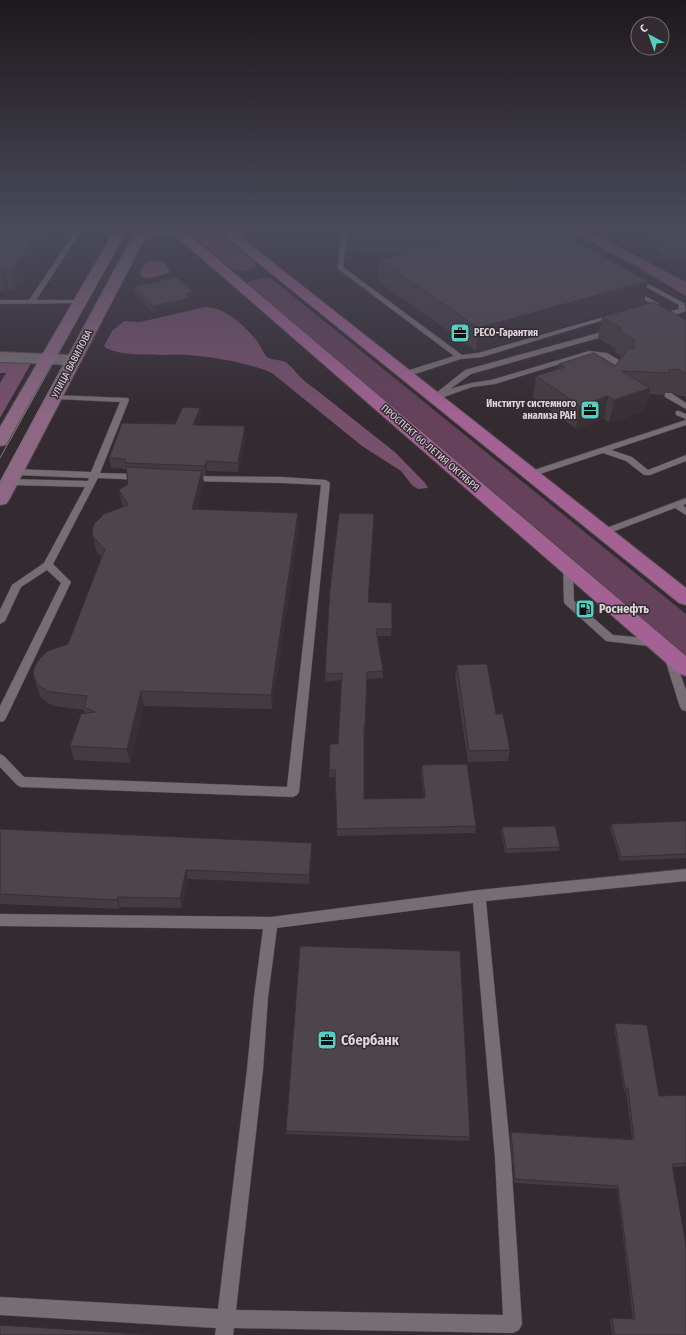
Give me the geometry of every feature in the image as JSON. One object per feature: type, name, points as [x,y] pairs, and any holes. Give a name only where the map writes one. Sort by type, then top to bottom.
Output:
[{"type":"main road","name":"УЛИЦА ВАВИЛОВА","points":[[0,441],[87,290]]},
{"type":"main road","name":"УЛИЦА ВАВИЛОВА","points":[[0,500],[111,290]]},
{"type":"main road","name":"ПРОСПЕКТ 60-ЛЕТИЯ ОКТЯБРЯ","points":[[246,290],[686,668]]},
{"type":"main road","points":[[300,290],[686,598]]},
{"type":"street","points":[[0,358],[74,360]]},
{"type":"lane","points":[[31,302],[39,290]]},
{"type":"lane","points":[[370,290],[460,357]]},
{"type":"lane","points":[[406,374],[460,357],[479,355],[656,304],[632,290]]},
{"type":"lane","points":[[653,319],[683,310],[682,304],[657,290]]},
{"type":"lane","points":[[0,302],[80,302]]},
{"type":"lane","points":[[435,397],[468,372],[624,327]]},
{"type":"lane","points":[[435,397],[471,385],[492,382],[589,353],[604,355],[626,368]]},
{"type":"lane","points":[[668,395],[686,407]]},
{"type":"lane","points":[[0,621],[17,585],[48,565],[91,484],[125,400],[55,397]]},
{"type":"lane","points":[[679,412],[686,417]]},
{"type":"lane","points":[[531,474],[686,422]]},
{"type":"lane","points":[[603,450],[629,460],[647,472],[686,458]]},
{"type":"lane","points":[[12,477],[94,474],[150,477]]},
{"type":"lane","points":[[12,477],[91,484]]},
{"type":"lane","points":[[0,759],[21,782],[293,792],[326,483],[283,480],[182,478]]},
{"type":"lane","points":[[604,532],[686,501]]},
{"type":"lane","points":[[676,505],[686,512]]},
{"type":"lane","points":[[0,718],[66,582],[48,565]]},
{"type":"lane","points":[[568,566],[569,602],[610,638],[663,648],[686,707]]},
{"type":"lane","points":[[0,920],[272,923],[479,896],[686,875]]},
{"type":"lane","points":[[0,1306],[225,1327],[513,1324],[503,1158],[479,896]]},
{"type":"lane","points":[[225,1327],[255,1070],[261,997],[272,923]]},
{"type":"shaded area","points":[[253,290],[286,290],[686,614],[686,657]]},
{"type":"shaded area","points":[[676,290],[686,290],[686,296]]},
{"type":"shaded area","points":[[205,307],[220,310],[234,318],[247,329],[267,357],[287,363],[305,382],[396,453],[428,488],[418,489],[412,485],[401,471],[362,446],[272,373],[263,369],[242,363],[209,357],[131,354],[110,350],[104,346],[112,331],[124,321],[140,322]]},
{"type":"shaded area","points":[[0,359],[33,360],[0,418],[0,383],[6,373],[0,373]]},
{"type":"building","points":[[137,290],[191,290],[193,292],[186,294],[190,298],[153,306]]},
{"type":"building","points":[[423,290],[614,290],[478,328]]},
{"type":"building","points":[[653,302],[686,320],[686,373],[677,369],[669,370],[669,373],[622,371],[650,388],[614,400],[608,396],[580,406],[536,376],[565,367],[559,364],[594,353],[615,366],[628,349],[635,348],[633,342],[635,340],[619,330],[622,328],[602,317]]},
{"type":"building","points":[[183,407],[200,408],[193,425],[245,426],[238,463],[206,461],[205,466],[126,463],[125,459],[109,458],[122,423],[175,424]]},
{"type":"building","points":[[126,467],[202,471],[192,509],[298,513],[271,695],[141,691],[127,749],[70,746],[81,714],[95,712],[84,707],[87,696],[50,692],[36,682],[33,674],[35,666],[40,658],[48,651],[68,644],[105,549],[93,537],[92,530],[94,524],[104,514],[128,505],[119,490],[128,484]]},
{"type":"building","points":[[339,513],[374,514],[368,602],[392,603],[392,629],[376,629],[383,671],[367,672],[364,726],[364,799],[425,798],[422,765],[467,764],[476,826],[337,829],[335,770],[329,770],[330,744],[338,744],[342,673],[325,674],[330,589]]},
{"type":"building","points":[[487,664],[496,714],[503,714],[510,750],[469,751],[457,665]]},
{"type":"building","points":[[686,821],[686,854],[621,857],[611,824]]},
{"type":"building","points":[[555,826],[560,847],[506,849],[502,827]]},
{"type":"building","points":[[0,829],[312,843],[309,875],[186,870],[180,898],[118,897],[117,900],[0,894]]},
{"type":"building","points":[[300,946],[460,951],[470,1137],[286,1131]]},
{"type":"building","points":[[615,1023],[647,1025],[659,1096],[686,1095],[686,1163],[672,1164],[686,1246],[686,1335],[614,1335],[612,1318],[635,1319],[618,1186],[515,1179],[511,1132],[634,1140],[628,1088],[625,1088]]},
{"type":"building","points":[[0,1325],[153,1335],[0,1335]]},
{"type":"tram line","points":[[0,458],[93,290]]},
{"type":"tram line","points":[[0,482],[103,290]]},
{"type":"place","name":"РЕСО-Гарантия","points":[[460,333]]},
{"type":"place","name":"Институт системного анализа РАН","points":[[590,410]]},
{"type":"place","name":"Роснефть","points":[[585,609]]},
{"type":"place","name":"Сбербанк","points":[[327,1040]]}]
